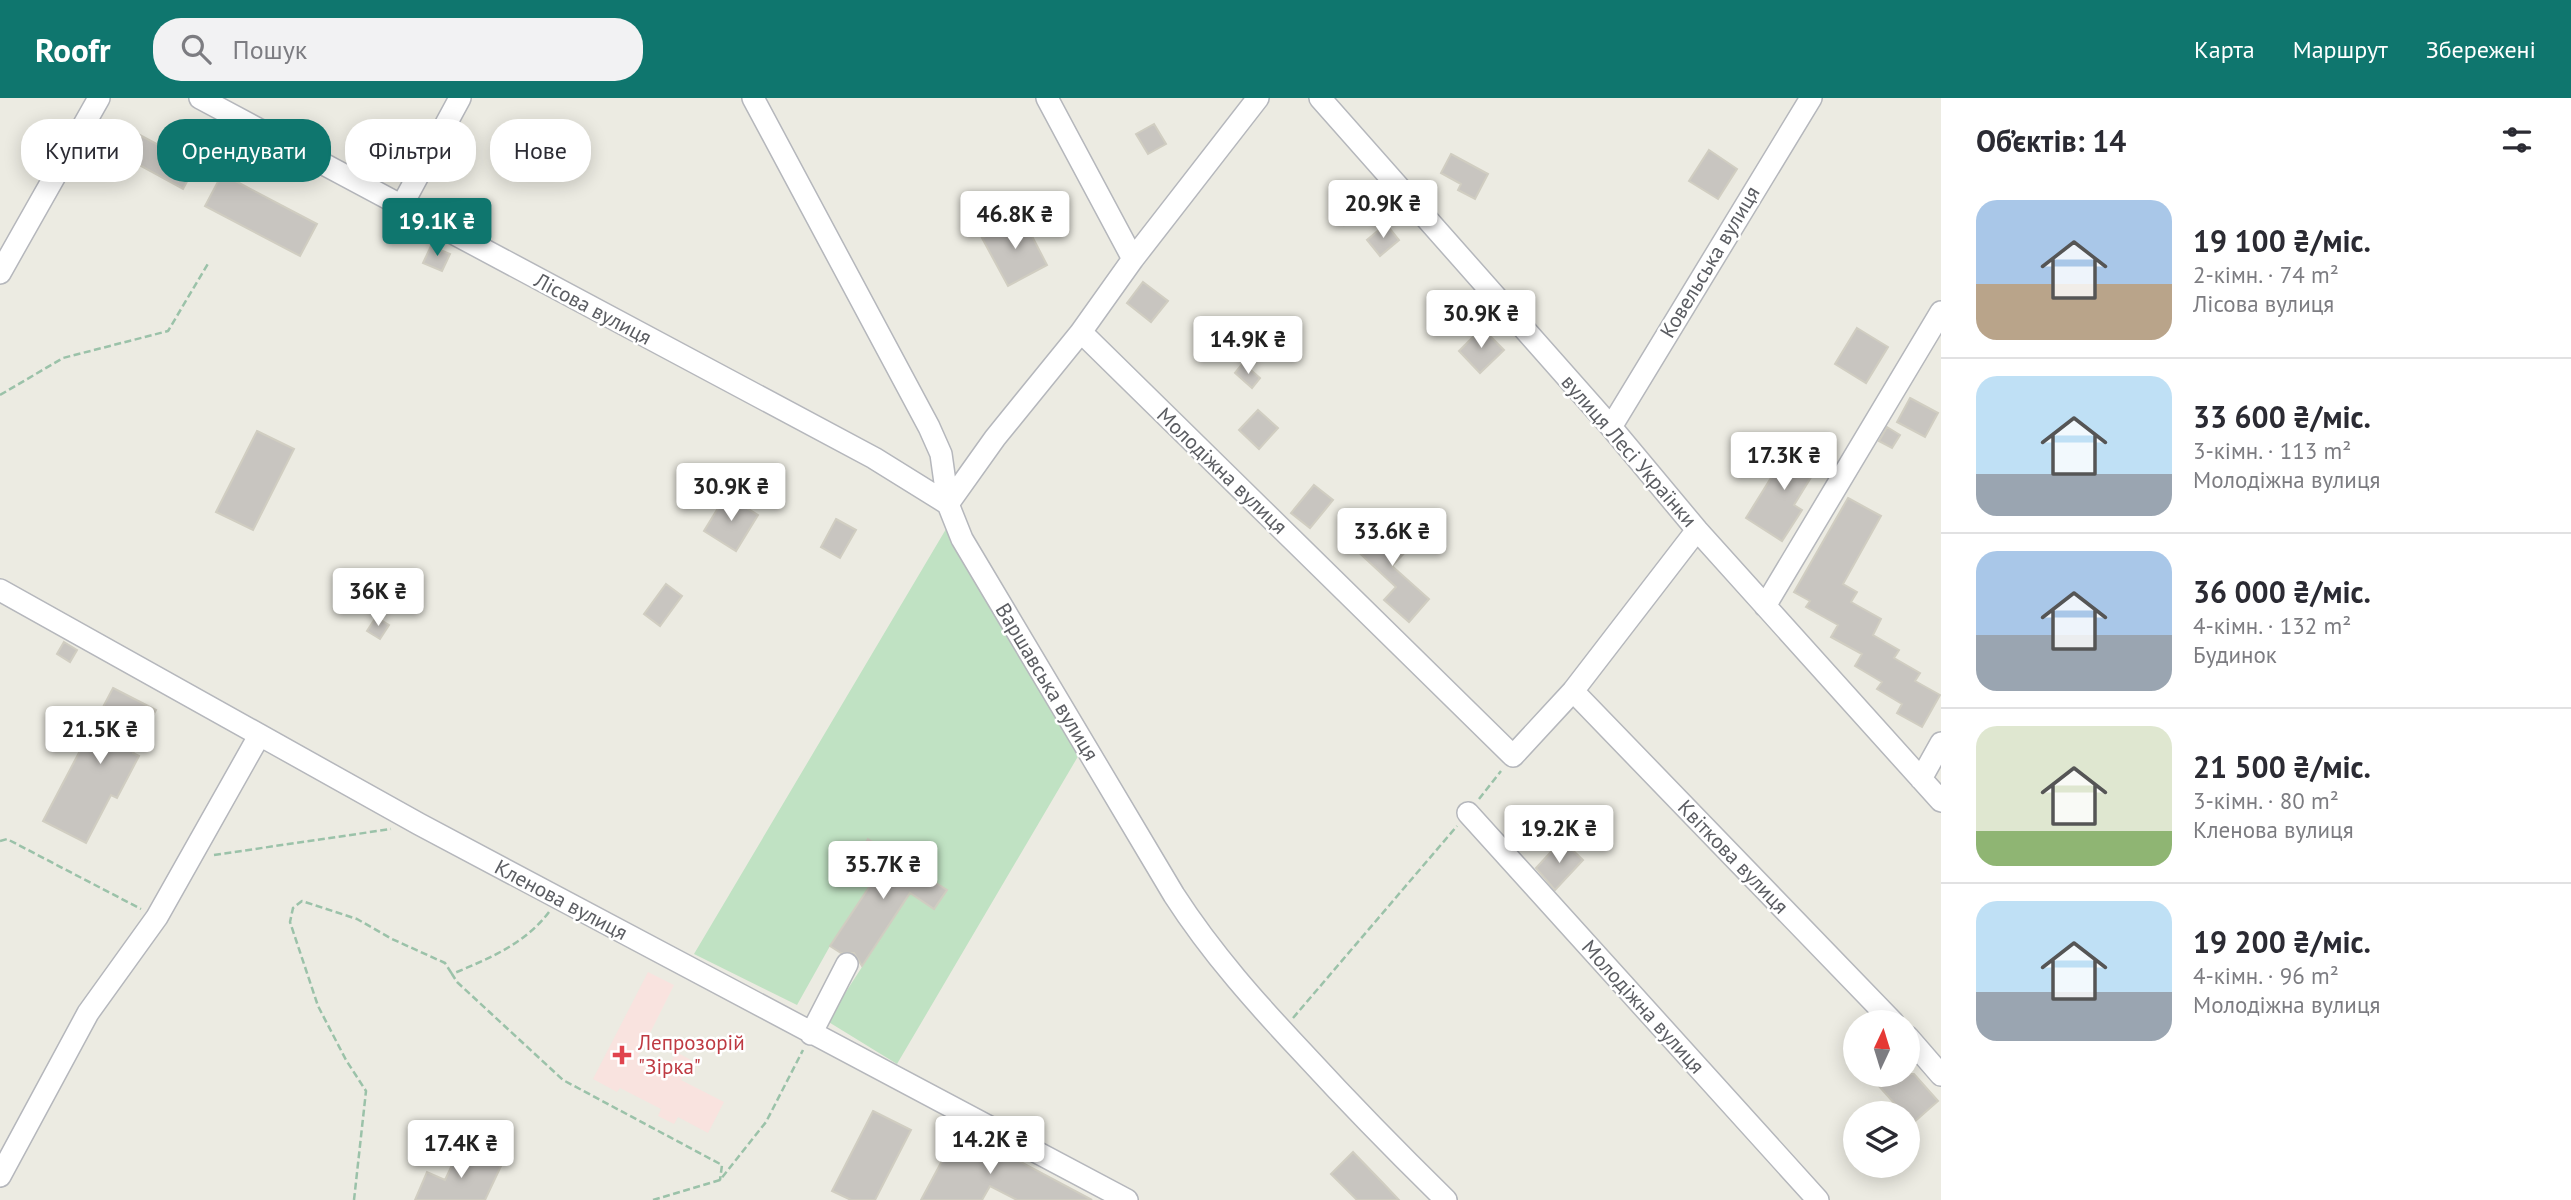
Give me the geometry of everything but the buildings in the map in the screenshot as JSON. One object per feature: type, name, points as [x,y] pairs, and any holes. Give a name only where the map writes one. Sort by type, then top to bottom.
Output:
[{"type":"street","points":[[0,273],[99,98]]},
{"type":"street","name":"Лісова вулиця","points":[[200,98],[874,458],[948,504]]},
{"type":"street","points":[[401,207],[460,98]]},
{"type":"street","name":"Варшавська вулиця","points":[[753,98],[929,427],[945,467],[948,504],[967,549],[1180,904],[1210,948],[1282,1031],[1373,1128],[1446,1200]]},
{"type":"street","points":[[1047,98],[1133,258]]},
{"type":"street","points":[[948,504],[995,438],[1081,332],[1133,258],[1258,98]]},
{"type":"street","name":"вулиця Лесі Українки","points":[[1320,98],[1611,427],[1697,530],[1941,801]]},
{"type":"street","name":"Ковельська вулиця","points":[[1611,427],[1811,98]]},
{"type":"street","points":[[1765,606],[1941,312]]},
{"type":"street","name":"Молодіжна вулиця","points":[[1081,332],[1513,756]]},
{"type":"street","points":[[1513,756],[1573,691],[1697,530]]},
{"type":"street","name":"Кленова вулиця","points":[[0,590],[419,824],[1127,1200]]},
{"type":"street","name":"Квіткова вулиця","points":[[1573,691],[1881,1010]]},
{"type":"street","points":[[0,1176],[88,1013],[157,917],[259,736]]},
{"type":"street","points":[[1921,779],[1941,743]]},
{"type":"street","name":"Молодіжна вулиця","points":[[1468,813],[1818,1200]]},
{"type":"street","points":[[811,1034],[847,964]]},
{"type":"street","points":[[1920,1051],[1941,1075]]},
{"type":"path","points":[[0,395],[63,358],[168,331],[209,262]]},
{"type":"path","points":[[1282,1031],[1468,813],[1513,756]]},
{"type":"path","points":[[190,859],[419,824]]},
{"type":"path","points":[[0,841],[7,839],[157,917]]},
{"type":"path","points":[[452,974],[522,940],[545,918],[559,899]]},
{"type":"path","points":[[354,1200],[366,1091],[346,1060],[318,1006],[290,922],[293,908],[302,901],[357,919],[393,940],[445,963],[457,982],[487,1012],[563,1080],[722,1165],[720,1180]]},
{"type":"path","points":[[653,1200],[720,1180],[766,1122],[811,1034]]},
{"type":"shaded area","name":"Лепрозорій \"Зірка\"","points":[[648,972],[674,985],[638,1057],[666,1072],[676,1052],[691,1060],[681,1080],[724,1102],[708,1133],[678,1117],[674,1124],[658,1116],[661,1109],[620,1088],[617,1092],[593,1079]]},
{"type":"green space","points":[[949,524],[1080,753],[897,1064],[827,1021],[910,893],[934,909],[947,890],[869,839],[857,857],[879,872],[830,946],[797,1005],[694,954]]},
{"type":"place","name":"Лепрозорій \"Зірка\"","points":[[622,1055]]}]
